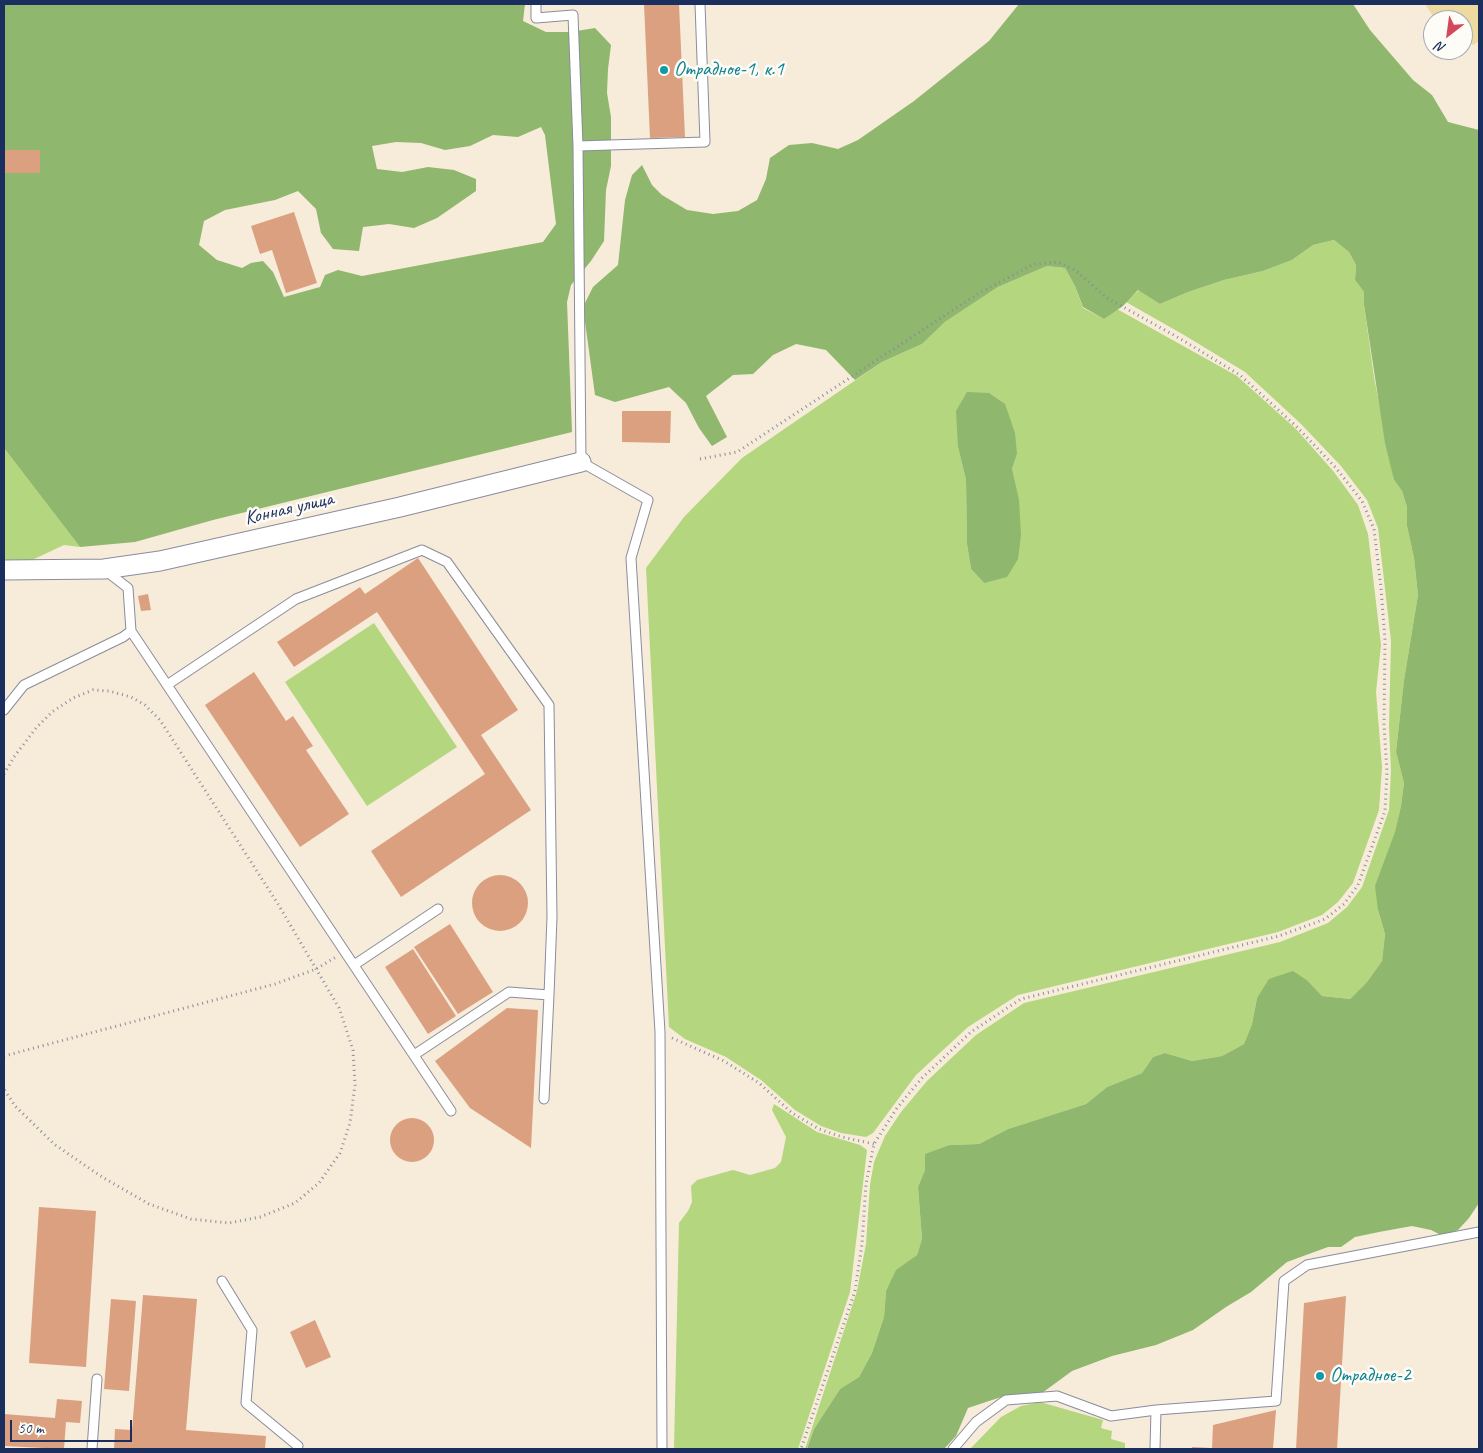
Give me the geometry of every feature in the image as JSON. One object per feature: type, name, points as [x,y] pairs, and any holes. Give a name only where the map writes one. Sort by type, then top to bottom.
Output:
[{"type":"street","name":"Конная улица","points":[[4,570],[104,569],[179,556],[400,507],[581,462]]},
{"type":"lane","points":[[536,4],[536,18],[573,15],[578,146],[581,462],[648,500],[632,558],[660,1032],[662,1449]]},
{"type":"lane","points":[[578,146],[705,142],[700,4]]},
{"type":"lane","points":[[167,685],[296,599],[422,550],[447,562],[549,704],[552,917],[544,1099]]},
{"type":"lane","points":[[104,569],[128,588],[131,631],[452,1111]]},
{"type":"lane","points":[[4,710],[24,685],[123,637],[131,631]]},
{"type":"lane","points":[[354,965],[438,909]]},
{"type":"lane","points":[[414,1055],[509,992],[549,994]]},
{"type":"lane","points":[[953,1449],[976,1422],[1006,1400],[1057,1396],[1111,1416],[1156,1410],[1276,1401],[1284,1281],[1307,1265],[1479,1232]]},
{"type":"lane","points":[[222,1281],[252,1330],[246,1403],[298,1446],[297,1449]]},
{"type":"lane","points":[[92,1449],[97,1379]]},
{"type":"lane","points":[[1154,1449],[1156,1410]]},
{"type":"path","points":[[700,459],[737,452],[979,294],[1034,264],[1058,262],[1075,270],[1107,298],[1240,375],[1297,427],[1336,468],[1362,501],[1374,529],[1381,588],[1385,640],[1384,725],[1387,772],[1385,811],[1358,885],[1344,904],[1325,920],[1279,936],[1021,999],[972,1032],[922,1078],[897,1108],[874,1144],[866,1184],[862,1244],[855,1291],[801,1449]]},
{"type":"path","points":[[4,774],[36,728],[52,712],[73,698],[94,690],[109,691],[131,697],[145,705],[160,720],[278,904],[339,1008],[354,1050],[355,1085],[350,1123],[340,1154],[319,1183],[295,1203],[260,1217],[229,1223],[191,1219],[149,1204],[102,1177],[54,1144],[16,1106],[4,1089]]},
{"type":"path","points":[[4,1056],[275,984],[316,969],[345,952]]},
{"type":"path","points":[[660,1032],[724,1061],[759,1083],[792,1113],[819,1129],[842,1137],[874,1144]]},
{"type":"green space","points":[[4,4],[525,4],[523,21],[546,32],[570,32],[595,28],[611,45],[607,93],[611,117],[611,166],[606,190],[604,241],[591,261],[571,285],[567,302],[572,432],[213,520],[135,542],[80,547],[4,448]],"holes":[[[541,127],[545,135],[556,224],[543,242],[362,276],[338,270],[325,275],[320,287],[284,297],[273,272],[263,261],[251,263],[242,268],[217,260],[199,245],[204,221],[225,210],[275,200],[298,191],[316,209],[321,233],[333,249],[359,251],[363,227],[389,224],[414,228],[437,218],[476,191],[476,179],[454,170],[428,167],[402,172],[377,169],[372,146],[396,142],[421,143],[445,150],[470,146],[493,135],[518,137]]]},
{"type":"green space","points":[[1019,4],[1353,4],[1370,30],[1413,80],[1432,95],[1448,122],[1479,130],[1479,1203],[1458,1230],[1443,1236],[1431,1230],[1412,1226],[1355,1237],[1341,1247],[1328,1247],[1287,1262],[1251,1292],[1193,1330],[1156,1345],[1112,1356],[1072,1371],[1042,1393],[1004,1396],[968,1408],[956,1436],[944,1449],[807,1449],[814,1429],[840,1389],[859,1377],[872,1353],[884,1317],[886,1291],[896,1270],[917,1255],[922,1239],[918,1187],[925,1170],[925,1154],[950,1145],[979,1144],[1008,1129],[1086,1104],[1107,1087],[1142,1073],[1153,1057],[1165,1053],[1192,1061],[1222,1056],[1244,1044],[1252,1024],[1257,998],[1269,979],[1293,971],[1308,981],[1322,996],[1350,999],[1367,982],[1382,961],[1385,934],[1378,910],[1375,886],[1395,832],[1401,806],[1404,783],[1396,752],[1404,680],[1418,595],[1414,558],[1407,526],[1407,507],[1402,491],[1394,480],[1385,443],[1364,305],[1364,292],[1355,280],[1356,265],[1349,252],[1334,240],[1313,245],[1292,260],[1263,271],[1224,280],[1160,304],[1138,290],[1123,306],[1104,319],[1083,307],[1075,286],[1065,268],[1047,266],[998,287],[945,322],[922,344],[882,362],[855,380],[826,350],[796,344],[773,355],[753,374],[733,375],[706,396],[727,437],[712,446],[699,428],[686,403],[669,387],[615,402],[595,395],[583,307],[593,287],[618,265],[625,200],[632,175],[642,165],[652,185],[662,195],[687,210],[713,214],[738,211],[757,200],[766,179],[770,158],[789,145],[812,143],[838,149],[858,140],[914,101],[989,41]]},
{"type":"green space","points":[[1334,240],[1349,252],[1356,265],[1355,280],[1364,292],[1364,305],[1374,377],[1394,480],[1402,491],[1407,507],[1407,526],[1414,558],[1418,595],[1404,680],[1396,752],[1404,783],[1401,806],[1378,910],[1385,934],[1382,961],[1367,982],[1350,999],[1322,996],[1308,981],[1257,998],[1252,1024],[1244,1044],[1222,1056],[1192,1061],[1165,1053],[1153,1057],[1142,1073],[1107,1087],[1086,1104],[1008,1129],[979,1144],[950,1145],[925,1170],[918,1187],[922,1239],[917,1255],[897,1270],[886,1291],[884,1317],[872,1353],[859,1377],[840,1389],[814,1429],[807,1449],[805,1449],[857,1291],[866,1244],[870,1185],[874,1162],[885,1136],[901,1112],[927,1081],[976,1035],[1024,1003],[1280,942],[1328,923],[1347,907],[1362,887],[1389,810],[1391,771],[1389,727],[1391,641],[1378,528],[1367,500],[1341,466],[1301,424],[1245,372],[1126,302],[1139,290],[1160,304],[1224,280],[1263,271],[1292,260],[1313,245]]},
{"type":"green space","points":[[1047,266],[1065,268],[1075,286],[1083,308],[1104,319],[1117,309],[1237,376],[1296,429],[1334,472],[1358,505],[1368,534],[1381,645],[1376,692],[1382,767],[1379,810],[1353,883],[1338,902],[1322,915],[1278,932],[1018,995],[968,1027],[916,1075],[873,1133],[866,1137],[841,1133],[821,1126],[795,1110],[761,1080],[726,1057],[685,1039],[669,1027],[646,568],[684,517],[742,458],[882,362],[922,344],[945,322],[998,287]],"holes":[[[958,447],[1017,454],[1012,469],[984,583],[971,569],[967,544],[966,480]]]},
{"type":"green space","points":[[967,392],[989,393],[1005,404],[1015,433],[1017,454],[1012,469],[1019,500],[1021,535],[1018,559],[1007,577],[984,583],[971,569],[967,544],[966,480],[958,447],[956,411]]},
{"type":"green space","points":[[4,448],[80,547],[64,545],[32,560],[4,560]]},
{"type":"green space","points":[[374,623],[457,747],[367,806],[285,682]]},
{"type":"green space","points":[[774,1104],[817,1132],[860,1145],[867,1150],[850,1292],[798,1449],[674,1449],[679,1223],[692,1202],[691,1186],[697,1180],[733,1170],[750,1175],[775,1168],[781,1162],[786,1137],[772,1110]]},
{"type":"green space","points":[[1040,1402],[1103,1420],[1101,1428],[1112,1431],[1111,1439],[1125,1443],[1125,1449],[970,1449],[1001,1417],[1021,1406]]},
{"type":"sand","points":[[1425,4],[1479,4],[1479,41],[1473,45],[1473,10],[1429,10]]},
{"type":"building","name":"Отрадное-1, к.1","points":[[644,4],[679,4],[685,137],[650,138]]},
{"type":"building","points":[[4,150],[40,150],[40,173],[4,173]]},
{"type":"building","points":[[294,212],[317,283],[286,293],[272,250],[260,254],[251,226]]},
{"type":"building","points":[[622,411],[671,411],[670,443],[622,442]]},
{"type":"building","points":[[418,558],[518,710],[481,735],[531,810],[401,897],[371,851],[485,774],[377,612],[294,667],[277,642],[360,587],[365,594]]},
{"type":"building","points":[[148,594],[151,610],[141,611],[138,596]]},
{"type":"building","points":[[254,672],[286,721],[293,716],[313,746],[306,750],[349,814],[300,847],[205,705]]},
{"type":"building","points":[[494,875],[506,875],[520,883],[528,897],[526,914],[520,923],[506,931],[494,931],[484,926],[477,919],[472,909],[472,897],[477,887],[484,880]]},
{"type":"building","points":[[450,924],[493,992],[458,1014],[414,947]]},
{"type":"building","points":[[413,949],[456,1016],[428,1034],[385,967]]},
{"type":"building","points":[[507,1008],[538,1010],[531,1148],[470,1108],[435,1061]]},
{"type":"building","points":[[416,1118],[428,1124],[433,1131],[433,1149],[428,1156],[421,1161],[408,1162],[400,1159],[393,1152],[390,1136],[393,1128],[400,1121]]},
{"type":"building","points":[[39,1207],[96,1211],[86,1367],[29,1363]]},
{"type":"building","points":[[143,1295],[197,1299],[186,1430],[266,1436],[265,1449],[114,1449],[115,1429],[132,1430]]},
{"type":"building","name":"Отрадное-2","points":[[1346,1296],[1337,1449],[1296,1449],[1304,1303]]},
{"type":"building","points":[[111,1299],[136,1301],[129,1391],[104,1389]]},
{"type":"building","points":[[315,1320],[331,1357],[306,1368],[290,1332]]},
{"type":"building","points":[[57,1399],[82,1401],[80,1423],[66,1422],[64,1449],[4,1446],[4,1414],[55,1418]]},
{"type":"building","name":"Отрадное-2","points":[[1276,1410],[1273,1449],[1212,1449],[1213,1425]]},
{"type":"building","points":[[1192,1447],[1211,1448],[1211,1449],[1192,1449]]},
{"type":"place","name":"Отрадное-1, к.1","points":[[664,70]]},
{"type":"place","name":"Отрадное-2","points":[[1320,1376]]}]
